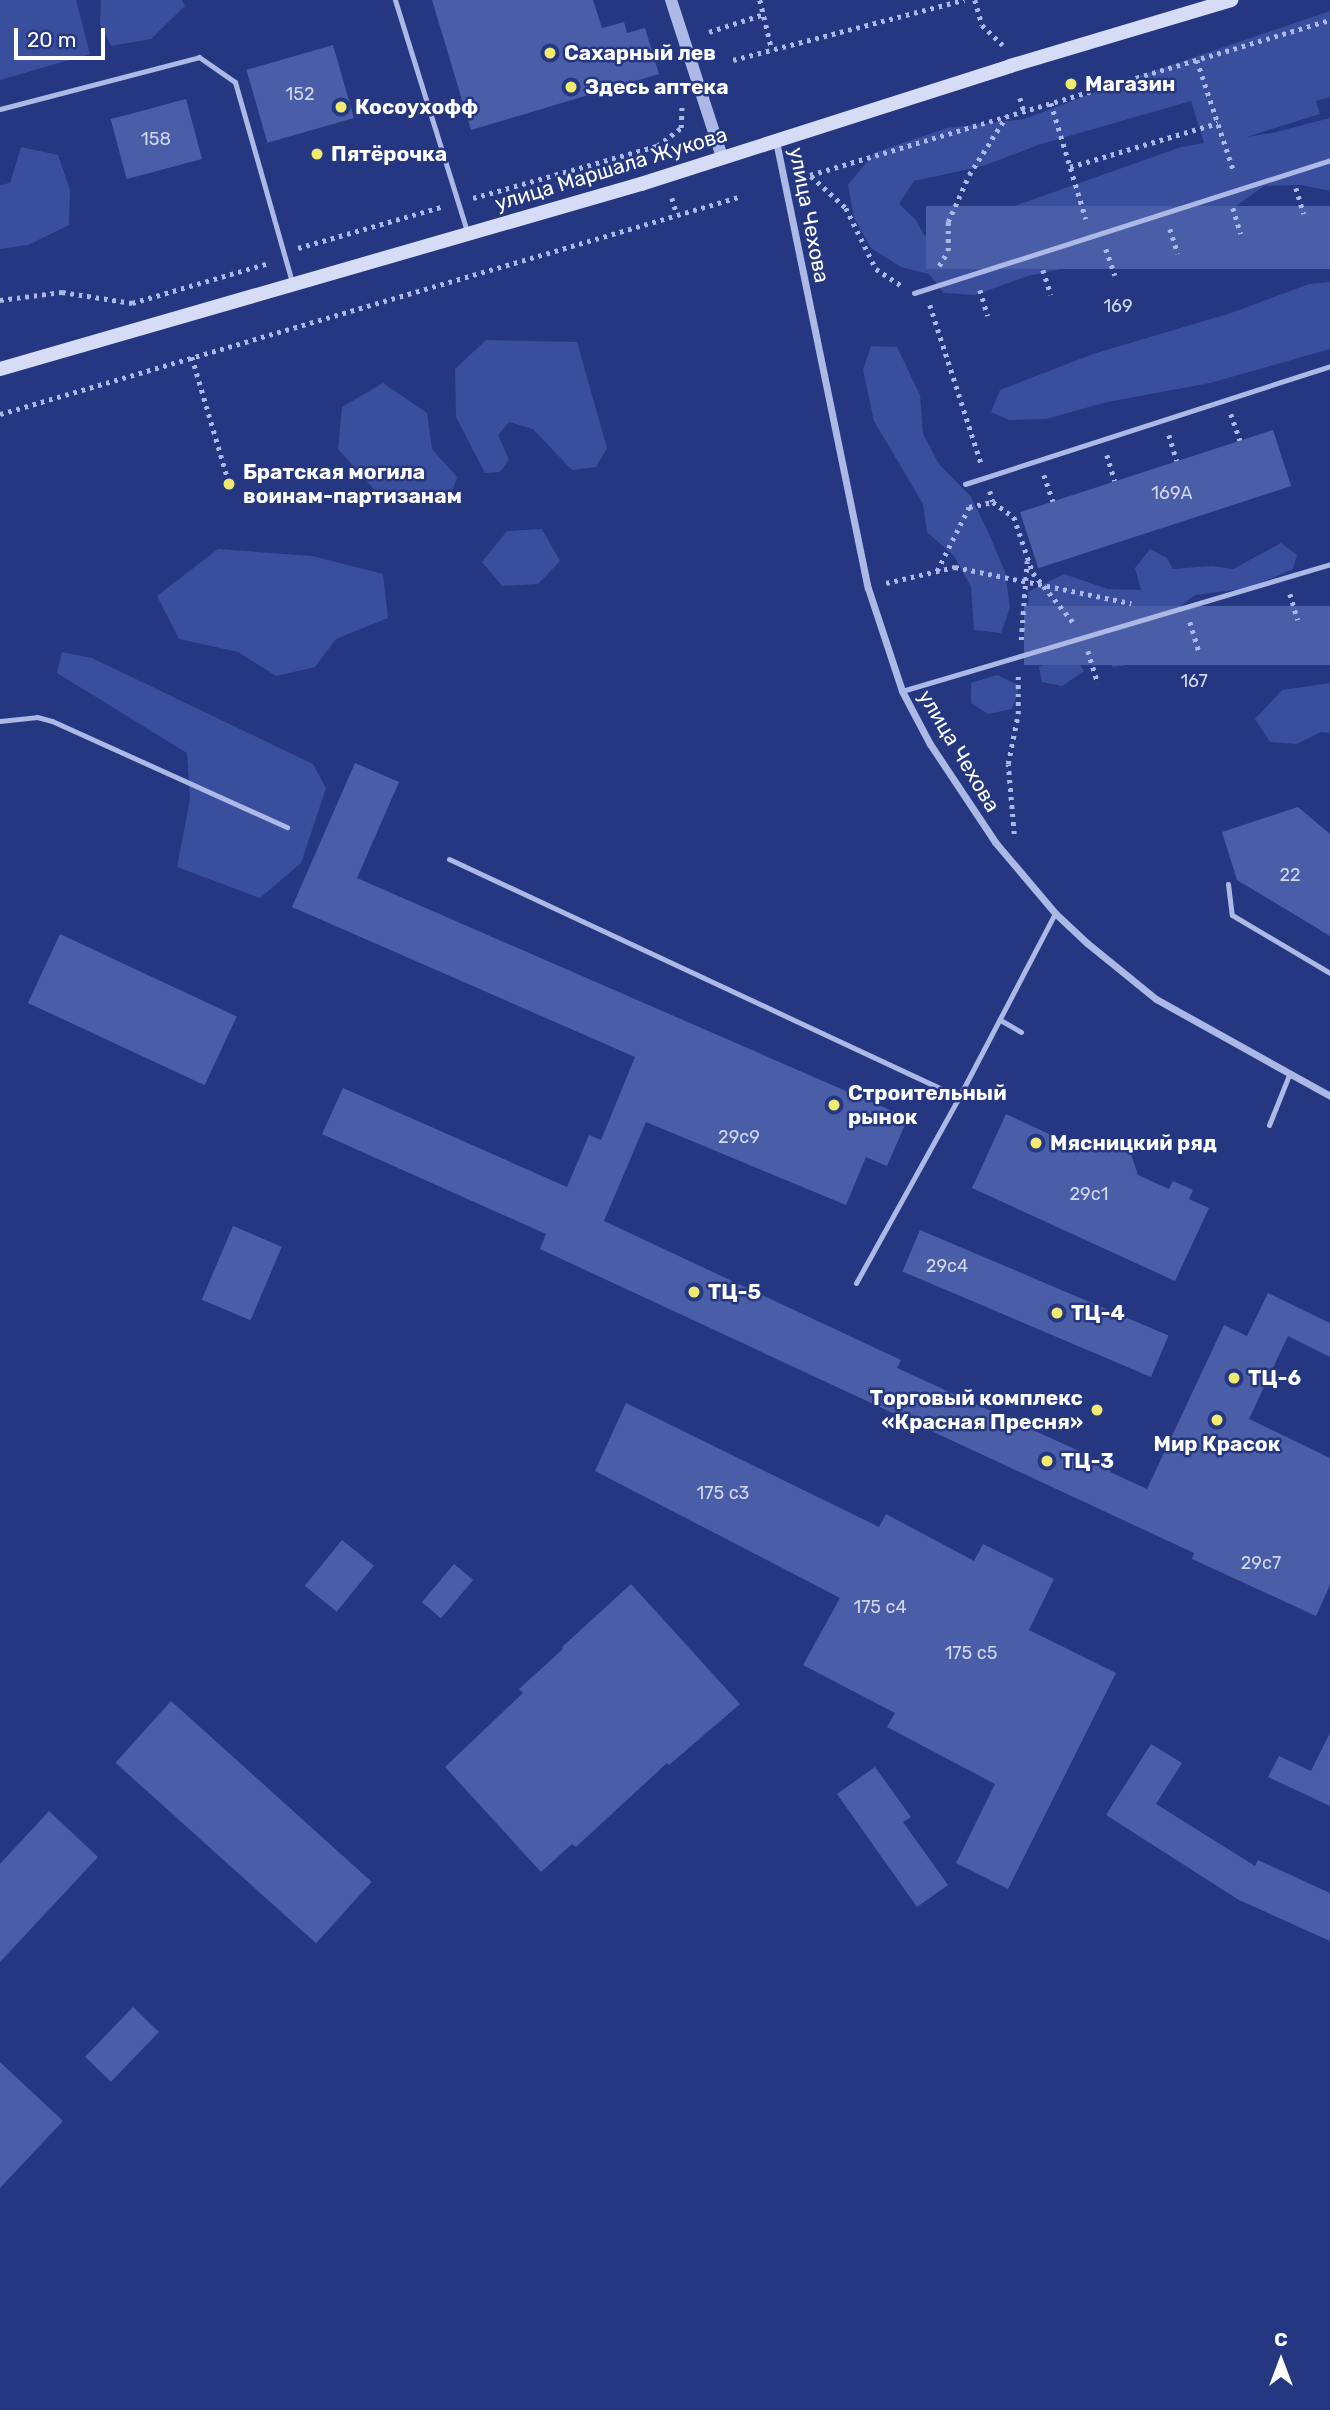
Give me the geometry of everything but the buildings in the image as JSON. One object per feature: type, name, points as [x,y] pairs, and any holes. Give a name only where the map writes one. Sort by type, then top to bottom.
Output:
[{"type":"main road","name":"улица Маршала Жукова","points":[[0,369],[468,234],[1231,0]]},
{"type":"street","points":[[671,0],[722,157]]},
{"type":"street","name":"улица Чехова","points":[[776,140],[868,588],[902,691],[965,801],[1055,913],[1156,999],[1289,1075],[1329,1093]]},
{"type":"lane","points":[[395,0],[468,234]]},
{"type":"lane","points":[[0,109],[199,57],[236,82],[293,285]]},
{"type":"lane","points":[[914,293],[1330,160]]},
{"type":"lane","points":[[965,484],[1330,366]]},
{"type":"lane","points":[[902,691],[1330,564]]},
{"type":"lane","points":[[0,721],[37,717],[52,721],[287,827]]},
{"type":"lane","points":[[449,859],[959,1097]]},
{"type":"lane","points":[[1228,884],[1232,915],[1330,973]]},
{"type":"lane","points":[[856,1283],[1002,1020],[1055,913]]},
{"type":"lane","points":[[1002,1020],[1021,1032]]},
{"type":"lane","points":[[1269,1125],[1289,1075]]},
{"type":"path","points":[[760,0],[772,50]]},
{"type":"path","points":[[733,60],[964,0]]},
{"type":"path","points":[[975,0],[982,25],[1003,45]]},
{"type":"path","points":[[709,32],[764,15]]},
{"type":"path","points":[[914,293],[876,269],[846,208],[810,175],[1330,20]]},
{"type":"path","points":[[1197,60],[1239,189]]},
{"type":"path","points":[[1020,98],[1024,111]]},
{"type":"path","points":[[0,300],[62,292],[132,303],[271,262],[296,249],[657,146],[681,128],[682,99]]},
{"type":"path","points":[[1051,103],[1091,237]]},
{"type":"path","points":[[925,290],[948,251],[948,222],[969,176],[1006,117]]},
{"type":"path","points":[[1070,167],[1218,123]]},
{"type":"path","points":[[1291,172],[1304,214]]},
{"type":"path","points":[[1228,193],[1241,234]]},
{"type":"path","points":[[0,414],[742,196]]},
{"type":"path","points":[[672,198],[677,215]]},
{"type":"path","points":[[1165,213],[1178,254]]},
{"type":"path","points":[[1101,233],[1115,275]]},
{"type":"path","points":[[1038,253],[1051,295]]},
{"type":"path","points":[[975,274],[988,316]]},
{"type":"path","points":[[192,357],[228,479]]},
{"type":"path","points":[[1226,400],[1240,440]]},
{"type":"path","points":[[1164,419],[1177,461]]},
{"type":"path","points":[[1102,440],[1115,481]]},
{"type":"path","points":[[1040,460],[1053,500]]},
{"type":"path","points":[[937,571],[969,507],[993,502]]},
{"type":"path","points":[[1017,868],[1007,764],[1018,714],[1018,657],[1027,557]]},
{"type":"path","points":[[868,588],[955,567],[1133,603]]},
{"type":"path","points":[[1284,578],[1298,620]]},
{"type":"path","points":[[1185,608],[1199,651]]},
{"type":"path","points":[[1084,638],[1098,684]]},
{"type":"shaded area","points":[[0,0],[76,0],[90,54],[0,80]]},
{"type":"shaded area","points":[[101,0],[182,0],[185,6],[151,39],[111,46],[100,24]]},
{"type":"shaded area","points":[[1330,11],[1330,97],[1316,101],[1320,114],[1246,137],[1330,118],[1330,191],[1301,185],[1264,186],[1211,224],[1118,257],[1028,276],[975,295],[944,293],[929,274],[901,267],[871,248],[854,218],[848,185],[874,153],[947,128],[1024,119],[1133,78]],"holes":[[[1191,101],[1204,143],[1181,147],[998,212],[943,240],[924,235],[916,220],[899,204],[914,181],[983,166],[1038,145]]]},
{"type":"shaded area","points":[[21,147],[58,155],[70,190],[69,225],[28,245],[0,249],[0,185],[10,183]]},
{"type":"shaded area","points":[[1330,282],[1330,349],[1210,383],[1107,402],[1046,419],[1009,420],[991,412],[1000,390],[1093,354],[1231,313],[1309,284]]},
{"type":"shaded area","points":[[486,340],[577,342],[607,448],[596,467],[572,470],[533,429],[509,422],[498,435],[509,460],[500,472],[485,473],[456,417],[455,369]]},
{"type":"shaded area","points":[[871,346],[897,347],[920,395],[923,434],[939,464],[971,497],[989,534],[1005,572],[1010,608],[1001,633],[974,630],[971,587],[954,556],[927,532],[923,504],[874,421],[863,370]]},
{"type":"shaded area","points":[[383,383],[427,413],[432,449],[457,477],[451,496],[380,496],[338,449],[342,407]]},
{"type":"shaded area","points":[[542,529],[560,561],[538,584],[502,586],[482,562],[507,531]]},
{"type":"shaded area","points":[[1281,543],[1297,555],[1293,569],[1249,588],[1195,595],[1175,610],[1076,636],[1057,637],[1029,626],[1028,592],[1064,574],[1108,589],[1141,590],[1135,568],[1150,549],[1167,558],[1173,569],[1212,566],[1233,569]]},
{"type":"shaded area","points":[[218,549],[312,556],[383,574],[388,618],[336,639],[315,667],[276,676],[238,652],[179,639],[157,596]]},
{"type":"shaded area","points":[[1156,622],[1176,632],[1170,648],[1146,662],[1113,667],[1101,652],[1114,636]]},
{"type":"shaded area","points":[[62,652],[92,658],[313,764],[326,788],[301,863],[260,898],[177,867],[190,799],[187,753],[57,673]]},
{"type":"shaded area","points":[[1061,655],[1077,660],[1084,671],[1062,686],[1042,682],[1039,667]]},
{"type":"shaded area","points":[[997,675],[1020,686],[1012,709],[988,714],[971,703],[971,683]]},
{"type":"shaded area","points":[[1330,683],[1330,733],[1321,732],[1297,744],[1270,742],[1255,719],[1282,690]]},
{"type":"place","name":"Сахарный лев","points":[[550,53]]},
{"type":"place","name":"Магазин","points":[[1071,84]]},
{"type":"place","name":"Здесь аптека","points":[[571,87]]},
{"type":"place","name":"Косоухофф","points":[[341,107]]},
{"type":"place","name":"Пятёрочка","points":[[317,154]]},
{"type":"place","name":"Братская могила воинам-партизанам","points":[[229,484]]},
{"type":"place","name":"Строительный рынок","points":[[834,1105]]},
{"type":"place","name":"Мясницкий ряд","points":[[1036,1143]]},
{"type":"place","name":"ТЦ-5","points":[[694,1292]]},
{"type":"place","name":"ТЦ-4","points":[[1057,1313]]},
{"type":"place","name":"ТЦ-6","points":[[1234,1378]]},
{"type":"place","name":"Торговый комплекс «Красная Пресня»","points":[[1097,1410]]},
{"type":"place","name":"Мир Красок","points":[[1217,1420]]},
{"type":"place","name":"ТЦ-3","points":[[1047,1461]]}]
